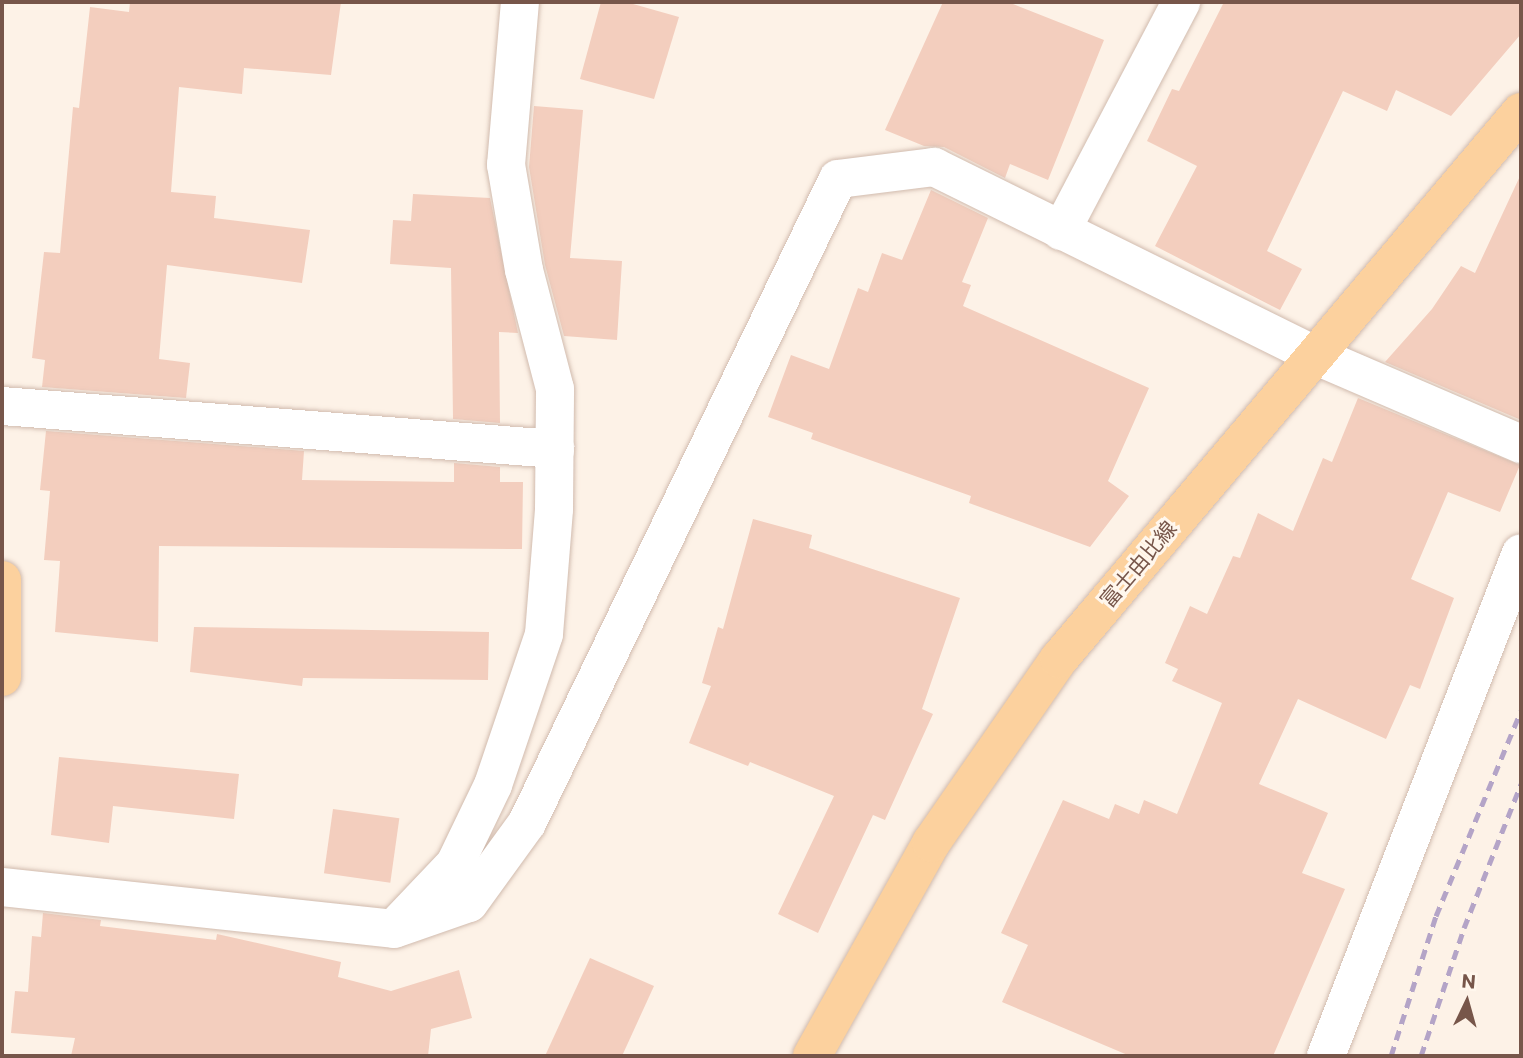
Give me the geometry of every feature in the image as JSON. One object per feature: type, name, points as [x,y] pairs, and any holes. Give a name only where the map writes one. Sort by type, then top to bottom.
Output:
[{"type":"main road","name":"富士由比線","points":[[812,1056],[931,842],[1059,659],[1312,354],[1521,112]]},
{"type":"main road","points":[[2,580],[2,677]]},
{"type":"street","points":[[394,929],[455,864],[494,785],[544,634],[555,449],[555,389],[524,270],[506,165],[520,2]]},
{"type":"street","points":[[1060,231],[1181,2]]},
{"type":"street","points":[[2,887],[394,929],[470,903],[527,823],[838,179],[934,167],[1312,354],[1521,444]]},
{"type":"street","points":[[2,406],[555,449]]},
{"type":"street","points":[[1326,1056],[1521,553]]},
{"type":"building","points":[[130,2],[341,2],[331,75],[244,68],[242,94],[179,87],[171,192],[216,196],[214,218],[310,230],[302,283],[167,265],[159,359],[190,363],[186,398],[42,387],[45,360],[32,358],[44,252],[60,253],[73,107],[79,108],[90,7],[129,12]]},
{"type":"building","points":[[601,2],[626,2],[679,17],[654,99],[580,79]]},
{"type":"building","points":[[943,2],[1008,2],[1104,40],[1048,180],[1010,164],[1005,178],[944,147],[924,146],[885,130]]},
{"type":"building","points":[[1224,2],[1521,2],[1521,34],[1451,116],[1396,90],[1387,111],[1343,91],[1267,251],[1302,269],[1280,310],[1155,246],[1197,166],[1147,141],[1172,89],[1179,91]]},
{"type":"building","points":[[534,106],[583,110],[570,258],[622,261],[617,340],[564,336],[545,265],[529,167]]},
{"type":"building","points":[[1521,174],[1521,420],[1385,362],[1432,309],[1461,266],[1475,273]]},
{"type":"building","points":[[931,190],[988,218],[962,282],[971,285],[963,306],[1149,388],[1108,481],[1129,496],[1090,547],[969,503],[971,496],[811,439],[813,433],[768,417],[791,355],[829,369],[858,288],[868,292],[882,253],[902,260]]},
{"type":"building","points":[[413,194],[490,198],[518,333],[499,332],[500,423],[453,419],[451,268],[390,264],[393,220],[411,221]]},
{"type":"building","points":[[1358,398],[1520,465],[1500,512],[1448,492],[1411,579],[1454,598],[1420,689],[1410,685],[1386,739],[1298,699],[1259,784],[1328,813],[1302,873],[1345,889],[1273,1056],[1130,1056],[1002,1002],[1028,945],[1001,933],[1063,800],[1109,819],[1115,804],[1139,814],[1144,800],[1177,814],[1222,703],[1172,681],[1178,669],[1165,663],[1190,606],[1207,614],[1233,556],[1240,558],[1258,513],[1293,531],[1323,458],[1332,462]]},
{"type":"building","points":[[46,431],[304,451],[302,480],[454,482],[454,463],[500,467],[500,482],[523,482],[522,549],[159,546],[158,642],[55,632],[60,561],[44,560],[50,491],[40,490]]},
{"type":"building","points":[[753,519],[812,535],[809,548],[960,598],[922,709],[933,714],[885,820],[873,815],[818,933],[778,914],[834,796],[750,762],[748,766],[689,743],[711,686],[702,683],[718,627],[723,629]]},
{"type":"building","points":[[194,627],[489,632],[488,680],[303,678],[302,686],[190,672]]},
{"type":"building","points":[[59,757],[239,774],[234,819],[113,806],[109,843],[51,835]]},
{"type":"building","points":[[333,809],[399,818],[390,883],[324,873]]},
{"type":"building","points":[[43,913],[101,920],[100,926],[216,940],[217,934],[341,962],[338,977],[391,991],[459,970],[472,1018],[431,1029],[428,1056],[71,1056],[75,1038],[11,1033],[15,991],[28,992],[32,936],[41,937]]},
{"type":"building","points":[[590,958],[654,986],[622,1056],[545,1056]]},
{"type":"railway","points":[[1391,1056],[1436,916],[1521,711]]},
{"type":"railway","points":[[1421,1056],[1464,928],[1521,784]]}]
